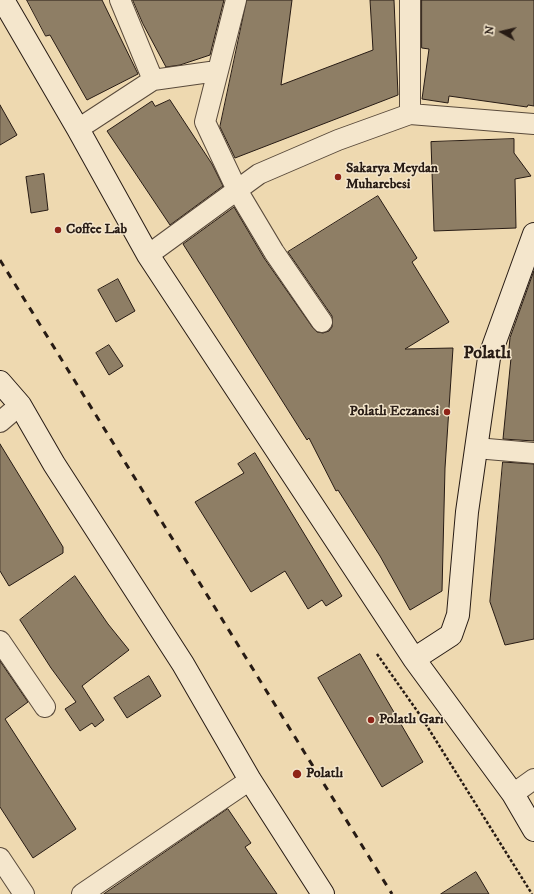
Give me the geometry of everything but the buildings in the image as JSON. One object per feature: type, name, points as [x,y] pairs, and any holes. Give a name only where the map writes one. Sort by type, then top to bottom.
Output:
[{"type":"street","points":[[3,0],[78,129],[148,255],[414,658],[513,794],[534,830]]},
{"type":"street","points":[[120,0],[153,80]]},
{"type":"street","points":[[236,0],[205,122],[237,190],[274,252],[322,322]]},
{"type":"street","points":[[410,0],[410,114]]},
{"type":"street","points":[[78,129],[153,80],[217,71]]},
{"type":"street","points":[[148,255],[259,174],[338,140],[410,114],[534,124]]},
{"type":"street","points":[[414,658],[451,635],[458,615],[467,512],[489,358],[529,261],[534,234]]},
{"type":"street","points":[[0,382],[20,405],[54,464],[183,664],[250,780],[324,894]]},
{"type":"street","points":[[0,422],[20,405]]},
{"type":"street","points":[[476,448],[534,453]]},
{"type":"street","points":[[0,641],[45,707]]},
{"type":"street","points":[[513,794],[534,779]]},
{"type":"street","points":[[82,894],[250,780]]},
{"type":"street","points":[[0,858],[24,894]]},
{"type":"path","points":[[377,654],[424,721],[532,894]]},
{"type":"railway","points":[[0,260],[392,894]]},
{"type":"place","name":"Sakarya Meydan Muharebesi","points":[[338,177]]},
{"type":"place","name":"Coffee Lab","points":[[58,230]]},
{"type":"place","name":"Polatlı Eczanesi","points":[[447,412]]},
{"type":"place","name":"Polatlı Garı","points":[[371,720]]},
{"type":"place","name":"Polatlı","points":[[297,774]]},
{"type":"district","name":"Polatlı","points":[[487,354]]}]
